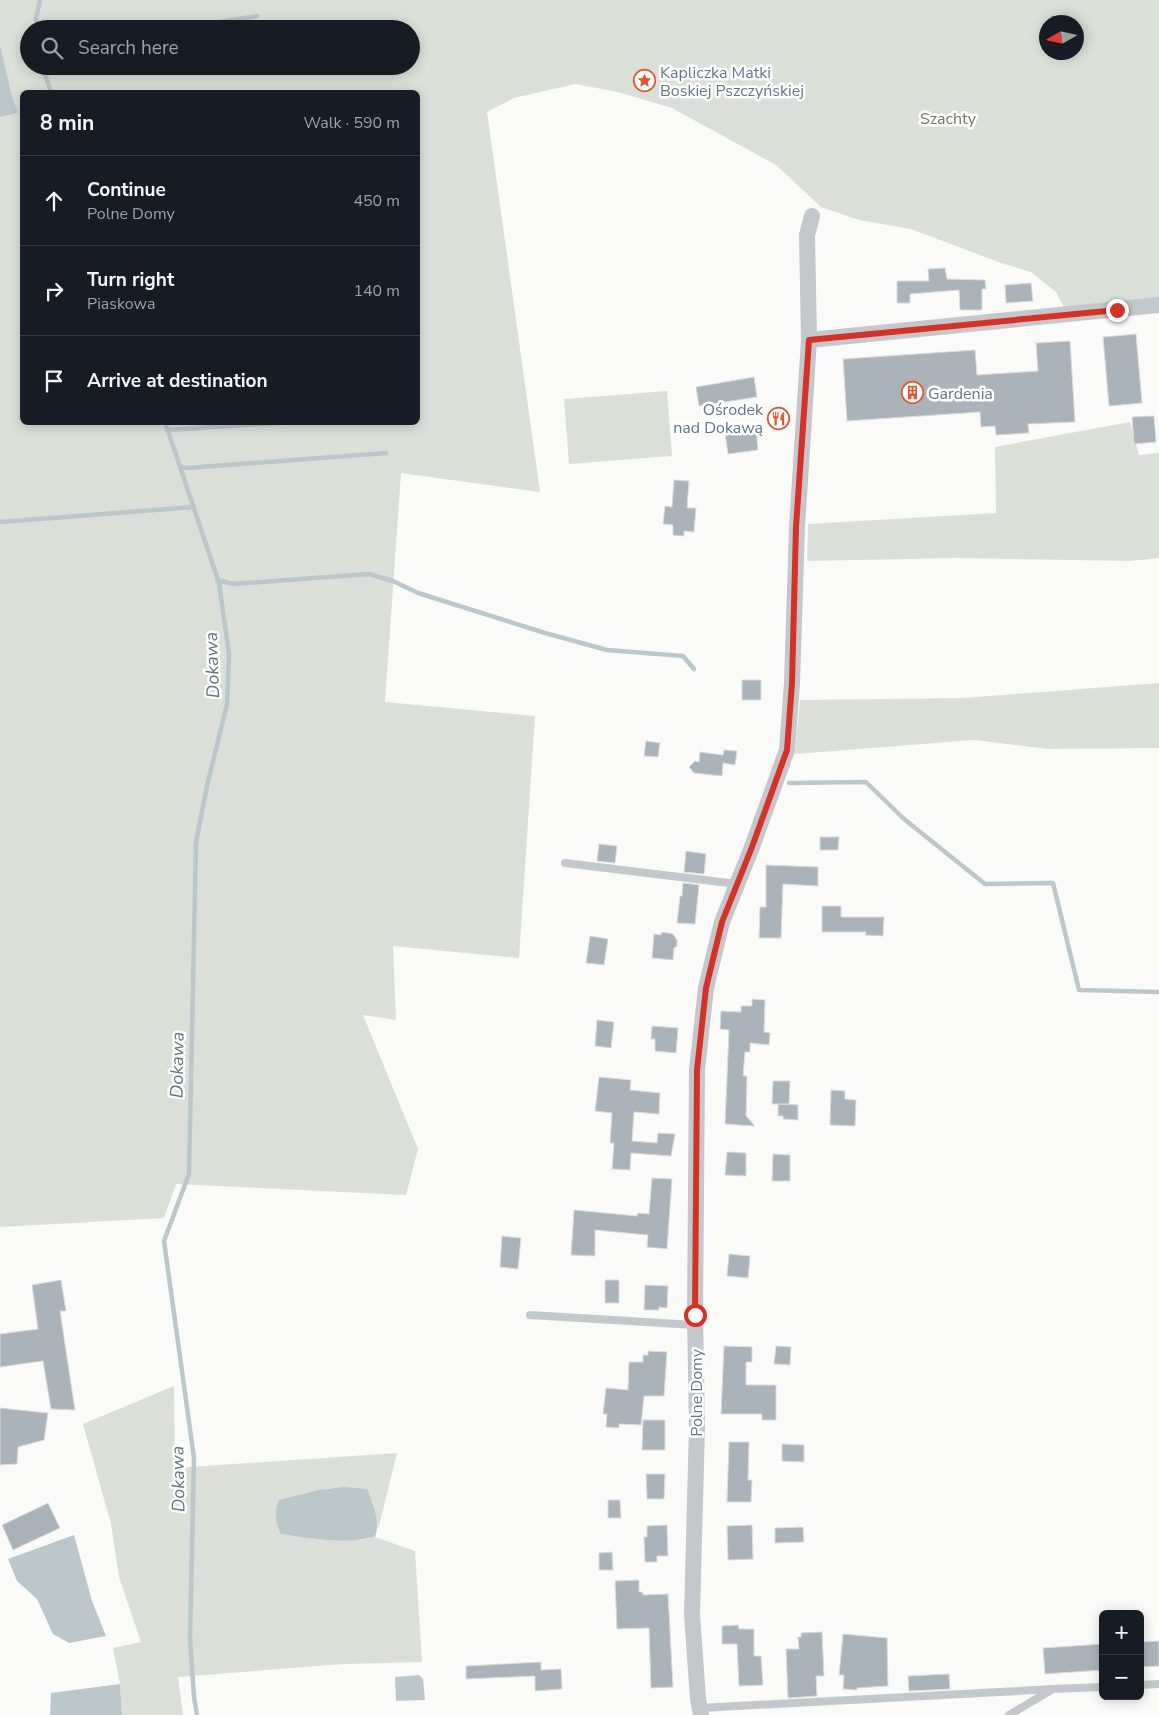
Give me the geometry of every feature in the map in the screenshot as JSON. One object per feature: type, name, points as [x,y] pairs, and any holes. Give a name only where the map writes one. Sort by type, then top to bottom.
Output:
[{"type":"street","name":"Polne Domy","points":[[700,1712],[692,1614],[697,1426],[695,1325],[697,1070],[706,988],[722,922],[752,847],[787,750],[792,683],[796,527],[809,340],[807,235],[812,216]]},
{"type":"street","points":[[809,340],[1159,305]]},
{"type":"lane","points":[[565,863],[737,884]]},
{"type":"lane","points":[[530,1315],[695,1325]]},
{"type":"lane","points":[[1144,1685],[1159,1684]]},
{"type":"lane","points":[[700,1712],[1099,1687]]},
{"type":"lane","points":[[1009,1715],[1053,1689]]},
{"type":"green space","name":"Szachty","points":[[0,0],[1159,0],[1159,307],[1068,315],[1056,292],[1031,272],[1001,263],[911,229],[859,220],[821,207],[776,165],[672,108],[618,92],[575,84],[514,98],[487,112],[540,492],[401,473],[385,702],[535,716],[519,958],[393,946],[396,1020],[363,1015],[418,1149],[406,1195],[176,1184],[164,1218],[0,1227],[0,117],[18,113],[12,96],[0,44]]},
{"type":"green space","points":[[667,391],[672,456],[569,464],[564,399]]},
{"type":"green space","points":[[1130,422],[1139,455],[1159,453],[1159,558],[1130,561],[954,558],[807,561],[808,524],[996,513],[995,447]]},
{"type":"green space","points":[[1159,683],[1159,748],[1049,749],[974,740],[795,754],[800,700],[963,698]]},
{"type":"green space","points":[[174,1386],[175,1468],[397,1453],[378,1530],[373,1502],[331,1488],[300,1494],[281,1534],[314,1539],[362,1540],[375,1537],[415,1551],[422,1662],[344,1664],[178,1677],[183,1715],[122,1715],[120,1684],[113,1648],[141,1642],[119,1577],[111,1524],[83,1424]]},
{"type":"shaded area","points":[[0,44],[12,96],[18,113],[0,117]]},
{"type":"shaded area","points":[[344,1487],[367,1489],[377,1519],[375,1537],[340,1540],[281,1534],[276,1517],[279,1500],[318,1490]]},
{"type":"shaded area","points":[[74,1535],[92,1601],[106,1636],[69,1643],[53,1634],[37,1599],[17,1581],[8,1559]]},
{"type":"shaded area","points":[[419,1675],[423,1679],[425,1700],[396,1701],[395,1677]]},
{"type":"shaded area","points":[[120,1684],[122,1715],[50,1715],[51,1693]]},
{"type":"building","points":[[945,268],[947,279],[985,280],[986,289],[982,289],[982,310],[960,310],[959,290],[910,294],[910,303],[897,303],[897,281],[929,281],[928,269]]},
{"type":"building","points":[[1031,283],[1033,301],[1006,303],[1005,285]]},
{"type":"building","points":[[1136,334],[1142,403],[1109,406],[1103,337]]},
{"type":"building","points":[[1070,341],[1075,422],[1028,424],[1029,433],[996,435],[995,426],[981,427],[980,412],[847,421],[843,359],[975,350],[977,375],[1038,371],[1036,343]]},
{"type":"building","points":[[754,377],[757,397],[699,406],[696,387]]},
{"type":"building","points":[[1154,416],[1156,442],[1134,444],[1132,417]]},
{"type":"building","points":[[756,429],[758,450],[728,454],[725,433]]},
{"type":"building","points":[[674,480],[689,481],[687,508],[696,508],[694,532],[684,531],[684,536],[673,535],[673,525],[663,524],[665,506],[672,507]]},
{"type":"building","points":[[742,680],[761,680],[761,700],[742,700]]},
{"type":"building","points":[[646,741],[660,743],[658,757],[644,756]]},
{"type":"building","points":[[724,750],[737,751],[735,765],[723,763],[722,776],[694,773],[689,767],[695,761],[699,762],[700,752],[723,755]]},
{"type":"building","points":[[820,837],[839,837],[838,850],[820,850]]},
{"type":"building","points":[[599,844],[617,846],[615,863],[597,861]]},
{"type":"building","points":[[686,851],[706,854],[704,874],[684,872]]},
{"type":"building","points":[[766,865],[818,867],[818,886],[783,884],[781,938],[759,938],[760,907],[766,907]]},
{"type":"building","points":[[683,883],[699,885],[695,924],[677,923]]},
{"type":"building","points":[[822,906],[841,906],[841,917],[884,917],[883,936],[865,935],[866,932],[822,932]]},
{"type":"building","points":[[662,932],[673,934],[677,940],[673,960],[652,958],[654,934],[661,935]]},
{"type":"building","points":[[590,936],[608,939],[604,965],[586,963]]},
{"type":"building","points":[[752,999],[765,1000],[764,1032],[770,1033],[769,1045],[750,1043],[750,1052],[745,1052],[743,1076],[747,1076],[746,1116],[755,1126],[725,1124],[729,1030],[720,1029],[721,1011],[741,1012],[741,1006],[752,1006]]},
{"type":"building","points":[[597,1020],[614,1022],[611,1048],[595,1046]]},
{"type":"building","points":[[652,1026],[678,1028],[676,1053],[655,1051],[655,1039],[651,1039]]},
{"type":"building","points":[[599,1077],[631,1080],[630,1090],[660,1093],[659,1114],[634,1112],[632,1141],[657,1143],[658,1133],[675,1134],[671,1156],[631,1153],[630,1170],[612,1169],[614,1143],[610,1143],[612,1113],[595,1111]]},
{"type":"building","points":[[773,1081],[790,1081],[789,1104],[772,1104]]},
{"type":"building","points":[[831,1090],[845,1091],[845,1099],[856,1100],[855,1126],[830,1125]]},
{"type":"building","points":[[778,1104],[798,1105],[798,1120],[783,1119],[783,1116],[778,1116]]},
{"type":"building","points":[[727,1152],[746,1153],[746,1176],[725,1175]]},
{"type":"building","points":[[773,1154],[790,1155],[790,1181],[772,1181]]},
{"type":"building","points":[[652,1178],[672,1179],[667,1249],[647,1247],[648,1235],[595,1230],[595,1256],[571,1255],[574,1210],[637,1216],[638,1213],[649,1214]]},
{"type":"building","points":[[502,1236],[521,1238],[518,1269],[500,1267]]},
{"type":"building","points":[[729,1254],[750,1256],[748,1278],[727,1276]]},
{"type":"building","points":[[61,1280],[66,1311],[60,1311],[75,1410],[51,1409],[43,1361],[0,1367],[0,1334],[38,1329],[32,1285]]},
{"type":"building","points":[[605,1280],[619,1280],[619,1303],[605,1303]]},
{"type":"building","points":[[645,1285],[668,1286],[667,1308],[659,1307],[659,1310],[644,1310]]},
{"type":"building","points":[[724,1346],[752,1347],[752,1362],[746,1362],[746,1385],[776,1385],[776,1420],[762,1420],[762,1414],[721,1414]]},
{"type":"building","points":[[776,1346],[791,1347],[790,1365],[774,1364]]},
{"type":"building","points":[[648,1351],[667,1352],[664,1396],[644,1396],[641,1425],[619,1424],[619,1428],[606,1427],[607,1414],[603,1414],[606,1388],[628,1390],[629,1362],[643,1362],[643,1355],[648,1355]]},
{"type":"building","points":[[0,1408],[48,1413],[44,1440],[18,1447],[17,1464],[0,1465]]},
{"type":"building","points":[[643,1420],[665,1420],[665,1450],[642,1450]]},
{"type":"building","points":[[729,1442],[749,1442],[748,1480],[752,1480],[751,1502],[727,1502]]},
{"type":"building","points":[[782,1444],[804,1445],[804,1462],[782,1461]]},
{"type":"building","points":[[646,1474],[665,1474],[664,1499],[647,1499]]},
{"type":"building","points":[[608,1500],[620,1500],[621,1518],[608,1518]]},
{"type":"building","points":[[48,1503],[60,1528],[13,1550],[2,1525]]},
{"type":"building","points":[[667,1525],[668,1556],[657,1556],[657,1562],[645,1562],[644,1537],[647,1537],[647,1526]]},
{"type":"building","points":[[752,1525],[753,1559],[728,1560],[727,1526]]},
{"type":"building","points":[[803,1527],[804,1542],[775,1543],[775,1528]]},
{"type":"building","points":[[612,1552],[613,1570],[599,1570],[599,1553]]},
{"type":"building","points":[[639,1580],[639,1592],[642,1592],[643,1595],[668,1594],[673,1687],[651,1688],[649,1628],[617,1629],[615,1581]]},
{"type":"building","points":[[738,1625],[739,1629],[754,1629],[754,1656],[761,1656],[763,1685],[739,1686],[737,1644],[722,1644],[722,1626]]},
{"type":"building","points":[[822,1632],[824,1676],[816,1676],[817,1696],[788,1698],[786,1649],[799,1649],[798,1637],[801,1637],[801,1633]]},
{"type":"building","points":[[843,1634],[887,1638],[888,1686],[857,1688],[857,1690],[843,1689],[844,1675],[839,1675]]},
{"type":"building","points":[[1159,1641],[1159,1666],[1144,1667],[1144,1642]]},
{"type":"building","points":[[1099,1644],[1099,1670],[1045,1674],[1043,1648]]},
{"type":"building","points":[[541,1662],[541,1670],[561,1669],[562,1689],[535,1691],[535,1676],[466,1679],[466,1666]]},
{"type":"building","points":[[949,1674],[950,1689],[909,1691],[908,1676]]},
{"type":"waterway","name":"Dokawa","points":[[36,20],[40,0]]},
{"type":"waterway","points":[[232,20],[257,16]]},
{"type":"waterway","name":"Dokawa","points":[[45,75],[50,90]]},
{"type":"waterway","name":"Dokawa","points":[[166,425],[219,583],[229,654],[227,704],[207,786],[196,842],[189,1174],[164,1241],[194,1458],[190,1639],[197,1715]]},
{"type":"waterway","points":[[168,430],[246,425]]},
{"type":"waterway","points":[[180,467],[386,453]]},
{"type":"waterway","points":[[0,522],[194,507]]},
{"type":"waterway","points":[[217,580],[233,584],[369,574],[393,581],[418,593],[545,633],[607,650],[683,656],[694,669]]},
{"type":"waterway","points":[[789,783],[866,782],[904,819],[985,884],[1053,883],[1079,990],[1159,992]]},
{"type":"place","name":"Kapliczka Matki Boskiej Pszczyńskiej","points":[[644,81]]},
{"type":"place","name":"Gardenia","points":[[912,393]]},
{"type":"place","name":"Ośrodek nad Dokawą","points":[[779,418]]},
{"type":"route","points":[[695,1315],[697,1070],[706,988],[722,922],[752,847],[787,750],[792,683],[796,527],[809,340],[1117,310]]}]
